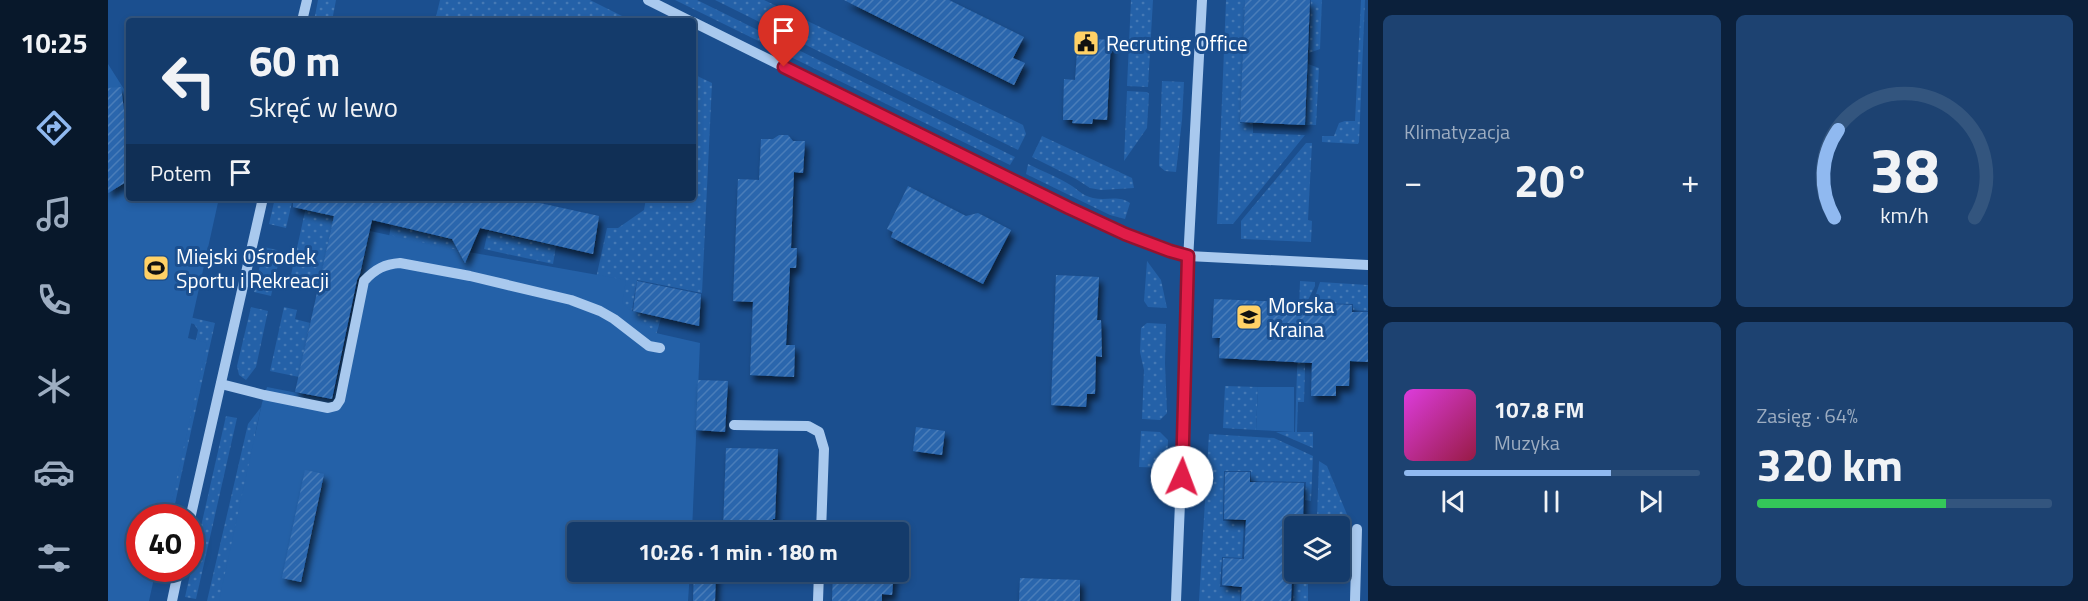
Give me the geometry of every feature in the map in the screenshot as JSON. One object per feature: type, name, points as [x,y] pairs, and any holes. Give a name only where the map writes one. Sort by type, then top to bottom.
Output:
[{"type":"street","points":[[303,18],[307,0]]},
{"type":"street","points":[[648,0],[684,18]]},
{"type":"street","points":[[1176,601],[1188,256],[1202,0]]},
{"type":"street","points":[[696,24],[1069,208],[1125,234],[1170,251],[1188,256],[1368,265]]},
{"type":"street","points":[[193,504],[262,201]]},
{"type":"street","points":[[221,384],[328,408],[336,406],[340,400],[364,281],[372,272],[391,264],[400,263],[470,276],[571,300],[600,311],[649,346],[660,348]]},
{"type":"street","points":[[734,425],[808,426],[819,432],[825,448],[821,522]]},
{"type":"street","points":[[1354,601],[1357,529]]},
{"type":"street","points":[[172,601],[176,582]]},
{"type":"street","points":[[818,601],[819,582]]},
{"type":"shaded area","points":[[318,0],[336,0],[333,18],[316,18]]},
{"type":"shaded area","points":[[440,0],[590,0],[626,18],[436,18]]},
{"type":"shaded area","points":[[675,0],[697,0],[1015,157],[1010,165]]},
{"type":"shaded area","points":[[715,0],[764,0],[1023,125],[1026,134],[1018,150]]},
{"type":"shaded area","points":[[1131,0],[1153,0],[1148,87],[1127,86]]},
{"type":"shaded area","points":[[1226,0],[1245,0],[1240,123],[1253,123],[1253,133],[1305,135],[1233,224],[1217,224]]},
{"type":"shaded area","points":[[1311,0],[1322,0],[1320,49],[1309,53]]},
{"type":"shaded area","points":[[1361,0],[1365,0],[1359,142],[1358,144],[1322,142],[1322,136],[1334,136],[1339,123],[1355,121]]},
{"type":"shaded area","name":"Miejski Ośrodek Sportu i Rekreacji","points":[[108,64],[126,92],[126,201],[218,201],[188,338],[207,343],[171,504],[126,504],[126,582],[153,582],[149,601],[108,601]]},
{"type":"shaded area","points":[[1308,64],[1319,68],[1316,125],[1306,125]]},
{"type":"shaded area","points":[[696,75],[712,83],[702,293],[637,280],[632,311],[661,318],[656,335],[593,292],[607,228],[618,228],[644,210],[646,201],[696,201]]},
{"type":"shaded area","points":[[1162,81],[1184,82],[1176,172],[1165,171],[1159,166]]},
{"type":"shaded area","points":[[1127,91],[1149,94],[1147,128],[1124,161]]},
{"type":"shaded area","points":[[1042,136],[1132,178],[1134,188],[1101,190],[1090,188],[1032,157]]},
{"type":"shaded area","points":[[1306,143],[1312,143],[1308,220],[1312,221],[1311,242],[1241,239],[1241,221]]},
{"type":"shaded area","points":[[1028,164],[1072,186],[1084,195],[1098,199],[1121,199],[1130,203],[1125,219],[1110,215],[1026,174]]},
{"type":"shaded area","points":[[274,201],[292,201],[286,228],[269,224]]},
{"type":"shaded area","points":[[307,201],[311,201],[323,213],[334,216],[319,285],[303,282],[302,286],[289,284]]},
{"type":"shaded area","points":[[391,225],[454,240],[460,250],[471,249],[468,264],[389,237]]},
{"type":"shaded area","points":[[370,231],[463,251],[626,280],[622,303],[656,333],[700,343],[692,522],[567,522],[567,582],[689,582],[688,601],[219,601],[267,387],[333,400]]},
{"type":"shaded area","points":[[488,231],[556,246],[553,264],[484,249]]},
{"type":"shaded area","points":[[264,247],[281,251],[271,296],[254,292]]},
{"type":"shaded area","points":[[1147,261],[1161,280],[1167,308],[1148,307],[1144,301]]},
{"type":"shaded area","points":[[1300,281],[1315,282],[1307,302],[1304,402],[1298,402],[1297,432],[1313,432],[1313,448],[1276,432],[1295,432]]},
{"type":"shaded area","points":[[1320,282],[1368,285],[1368,311],[1353,310],[1353,304],[1313,303]]},
{"type":"shaded area","points":[[108,298],[215,323],[175,504],[159,504],[198,330],[194,324],[108,305]]},
{"type":"shaded area","points":[[251,307],[268,311],[256,367],[246,380],[239,375],[237,366]]},
{"type":"shaded area","points":[[284,307],[297,310],[295,319],[310,323],[299,377],[270,371]]},
{"type":"shaded area","points":[[1147,323],[1166,324],[1167,413],[1160,420],[1142,419],[1144,370],[1140,352],[1141,328]]},
{"type":"shaded area","points":[[1225,386],[1258,387],[1256,430],[1223,428]]},
{"type":"shaded area","points":[[1258,387],[1294,387],[1294,432],[1256,430]]},
{"type":"shaded area","points":[[261,407],[255,435],[269,601],[207,601],[248,424]]},
{"type":"shaded area","points":[[226,416],[237,418],[204,564],[204,513]]},
{"type":"shaded area","points":[[1141,431],[1160,432],[1168,440],[1167,468],[1139,467]]},
{"type":"shaded area","points":[[1209,434],[1274,438],[1313,456],[1311,501],[1305,500],[1306,482],[1251,481],[1251,471],[1224,471],[1223,521],[1244,521],[1242,558],[1222,557],[1220,587],[1241,588],[1240,601],[1199,601]]},
{"type":"shaded area","points":[[1319,461],[1327,466],[1348,516],[1317,516]]},
{"type":"shaded area","points":[[188,582],[200,582],[196,599],[185,597]]},
{"type":"shaded area","points":[[1294,582],[1308,582],[1308,601],[1293,601]]},
{"type":"building","points":[[844,0],[949,0],[1024,37],[1013,58],[1025,63],[1014,85]]},
{"type":"building","points":[[1245,0],[1310,0],[1305,125],[1240,122]]},
{"type":"building","points":[[1078,38],[1111,40],[1107,120],[1093,119],[1092,124],[1063,120],[1064,79],[1075,80]]},
{"type":"building","points":[[121,87],[126,126],[126,182],[108,193],[108,88]]},
{"type":"building","points":[[779,135],[788,135],[793,141],[805,141],[803,173],[794,172],[791,248],[797,248],[796,268],[790,268],[786,345],[795,345],[794,377],[750,375],[753,302],[733,301],[738,179],[759,180],[761,139],[773,139]]},
{"type":"building","points":[[908,186],[966,216],[978,213],[1011,230],[983,284],[891,237],[893,232],[887,229]]},
{"type":"building","points":[[293,201],[531,201],[599,216],[593,254],[480,228],[465,263],[452,239],[372,220],[332,399],[295,392],[334,216],[293,207]]},
{"type":"building","points":[[1056,275],[1099,277],[1097,320],[1101,320],[1102,357],[1096,356],[1095,394],[1087,394],[1086,407],[1051,405]]},
{"type":"building","points":[[637,281],[701,294],[699,326],[633,311]]},
{"type":"building","points":[[1214,299],[1352,305],[1352,312],[1368,312],[1368,362],[1350,361],[1349,386],[1336,386],[1336,396],[1311,396],[1312,363],[1219,358],[1220,338],[1212,338]]},
{"type":"building","points":[[698,380],[728,381],[725,432],[696,430]]},
{"type":"building","points":[[916,427],[945,431],[942,455],[913,451]]},
{"type":"building","points":[[726,448],[778,449],[773,522],[723,522]]},
{"type":"building","points":[[305,470],[324,474],[301,582],[282,578]]},
{"type":"building","points":[[1225,472],[1250,472],[1250,482],[1304,483],[1303,516],[1284,516],[1284,582],[1292,582],[1291,601],[1241,601],[1242,587],[1222,585],[1223,558],[1244,559],[1246,520],[1224,519]]},
{"type":"building","points":[[1020,578],[1080,580],[1080,601],[1019,601]]},
{"type":"building","points":[[694,582],[716,582],[715,601],[693,601]]},
{"type":"building","points":[[833,582],[893,582],[892,595],[882,594],[882,601],[832,601]]},
{"type":"place","name":"Recruting Office","points":[[1086,43]]},
{"type":"place","name":"Miejski Ośrodek Sportu i Rekreacji","points":[[156,268]]},
{"type":"place","name":"Morska Kraina","points":[[1249,317]]},
{"type":"route","points":[[784,67],[1069,208],[1125,234],[1188,256],[1182,477]]}]
